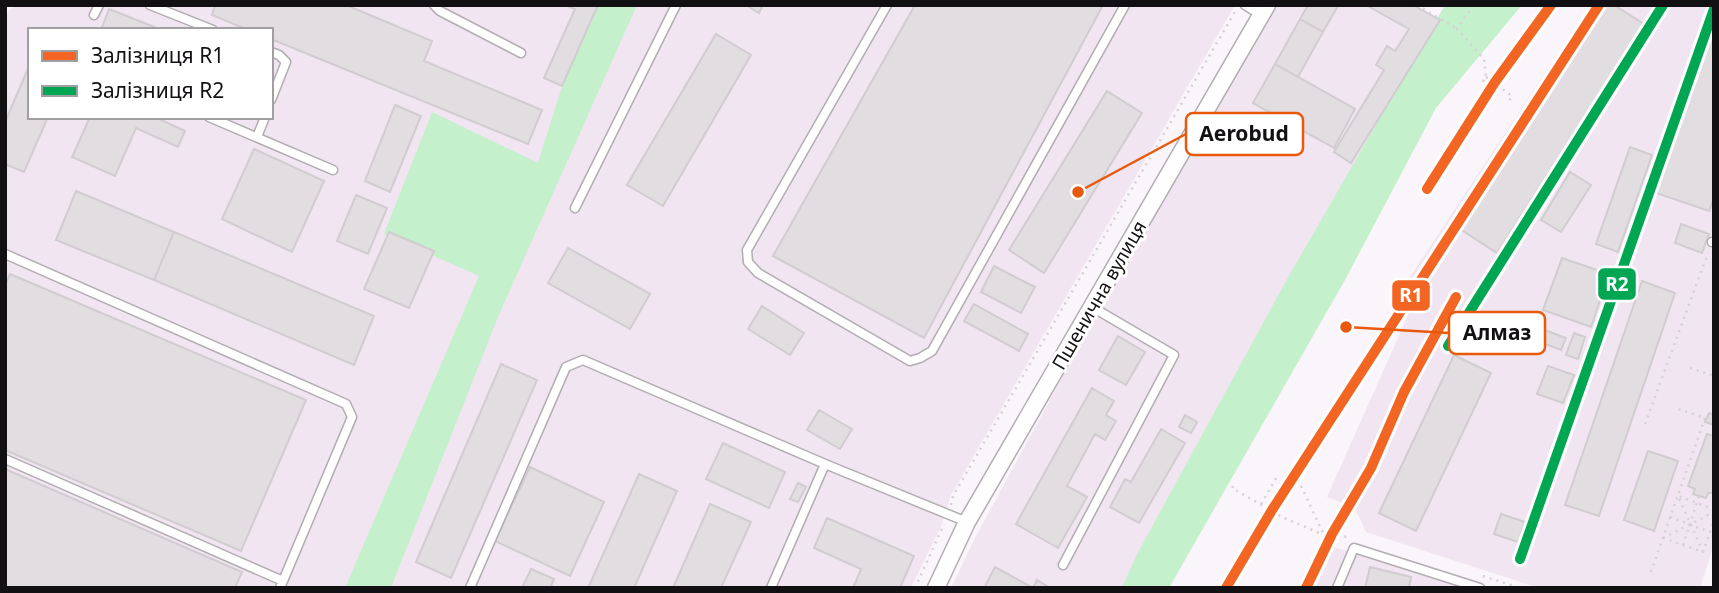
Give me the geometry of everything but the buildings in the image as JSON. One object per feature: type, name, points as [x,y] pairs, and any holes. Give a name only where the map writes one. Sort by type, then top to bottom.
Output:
[{"type":"street","name":"Пшенична вулиця","points":[[936,588],[967,522],[1264,10]]},
{"type":"lane","points":[[94,15],[99,5]]},
{"type":"lane","points":[[150,5],[208,28]]},
{"type":"lane","points":[[434,5],[440,11],[521,53]]},
{"type":"lane","points":[[575,208],[676,5]]},
{"type":"lane","points":[[887,5],[747,250],[748,262],[758,273],[910,361],[932,351],[1125,5]]},
{"type":"lane","points":[[1245,5],[1264,10]]},
{"type":"lane","points":[[273,53],[286,62],[273,95]]},
{"type":"lane","points":[[214,119],[333,170]]},
{"type":"lane","points":[[257,137],[264,119]]},
{"type":"lane","points":[[5,254],[346,404],[352,417],[281,584],[5,459]]},
{"type":"lane","points":[[1063,565],[1174,355],[1092,307]]},
{"type":"lane","points":[[470,588],[566,367],[583,360],[967,522]]},
{"type":"lane","points":[[771,588],[825,464]]},
{"type":"lane","points":[[1337,588],[1354,548],[1480,588]]},
{"type":"path","points":[[915,588],[949,514],[953,496],[1239,5]]},
{"type":"path","points":[[1417,5],[1457,29],[1484,59],[1486,77],[1482,83]]},
{"type":"path","points":[[1457,29],[1473,5]]},
{"type":"path","points":[[1486,77],[1512,96],[1507,104]]},
{"type":"path","points":[[1645,424],[1713,242]]},
{"type":"path","points":[[1690,368],[1714,376]]},
{"type":"path","points":[[1651,572],[1705,418],[1675,408]]},
{"type":"path","points":[[1261,505],[1278,475]]},
{"type":"path","points":[[1233,486],[1237,491]]},
{"type":"path","points":[[1301,486],[1324,535]]},
{"type":"path","points":[[1678,496],[1714,511]]},
{"type":"path","points":[[1678,496],[1703,552]]},
{"type":"path","points":[[1683,545],[1699,496]]},
{"type":"path","points":[[1663,538],[1714,511]]},
{"type":"path","points":[[1670,517],[1710,532]]},
{"type":"path","points":[[1703,552],[1714,521]]},
{"type":"path","points":[[1663,538],[1703,552]]},
{"type":"shaded area","points":[[19,5],[1235,5],[951,495],[942,524],[911,588],[5,588],[5,21],[9,10]]},
{"type":"shaded area","points":[[1276,5],[1408,5],[1450,28],[1166,588],[951,588],[975,538],[1064,374]]},
{"type":"shaded area","points":[[1590,5],[1714,5],[1714,544],[1700,588],[1539,588],[1366,532],[1355,508],[1327,497],[1418,293],[1404,286]]},
{"type":"shaded area","points":[[1331,546],[1462,588],[1315,588]]},
{"type":"green space","points":[[598,5],[637,5],[498,317],[391,588],[345,588],[479,276],[384,234],[432,112],[538,163],[562,86]]},
{"type":"green space","points":[[1445,5],[1522,5],[1436,108],[1345,280],[1169,588],[1122,588],[1136,556],[1286,281]]},
{"type":"rail line","name":"R1","points":[[1427,189],[1495,82],[1551,5]]},
{"type":"rail line","name":"R1","points":[[1226,588],[1272,510],[1599,5]]},
{"type":"rail line","name":"R2","points":[[1448,346],[1663,5]]},
{"type":"rail line","name":"R2","points":[[1520,559],[1714,9]]},
{"type":"rail line","name":"R1","points":[[1306,588],[1332,534],[1371,468],[1404,392],[1456,297]]},
{"type":"place","name":"Aerobud","points":[[1078,192]]},
{"type":"place","name":"Алмаз","points":[[1346,327]]}]
